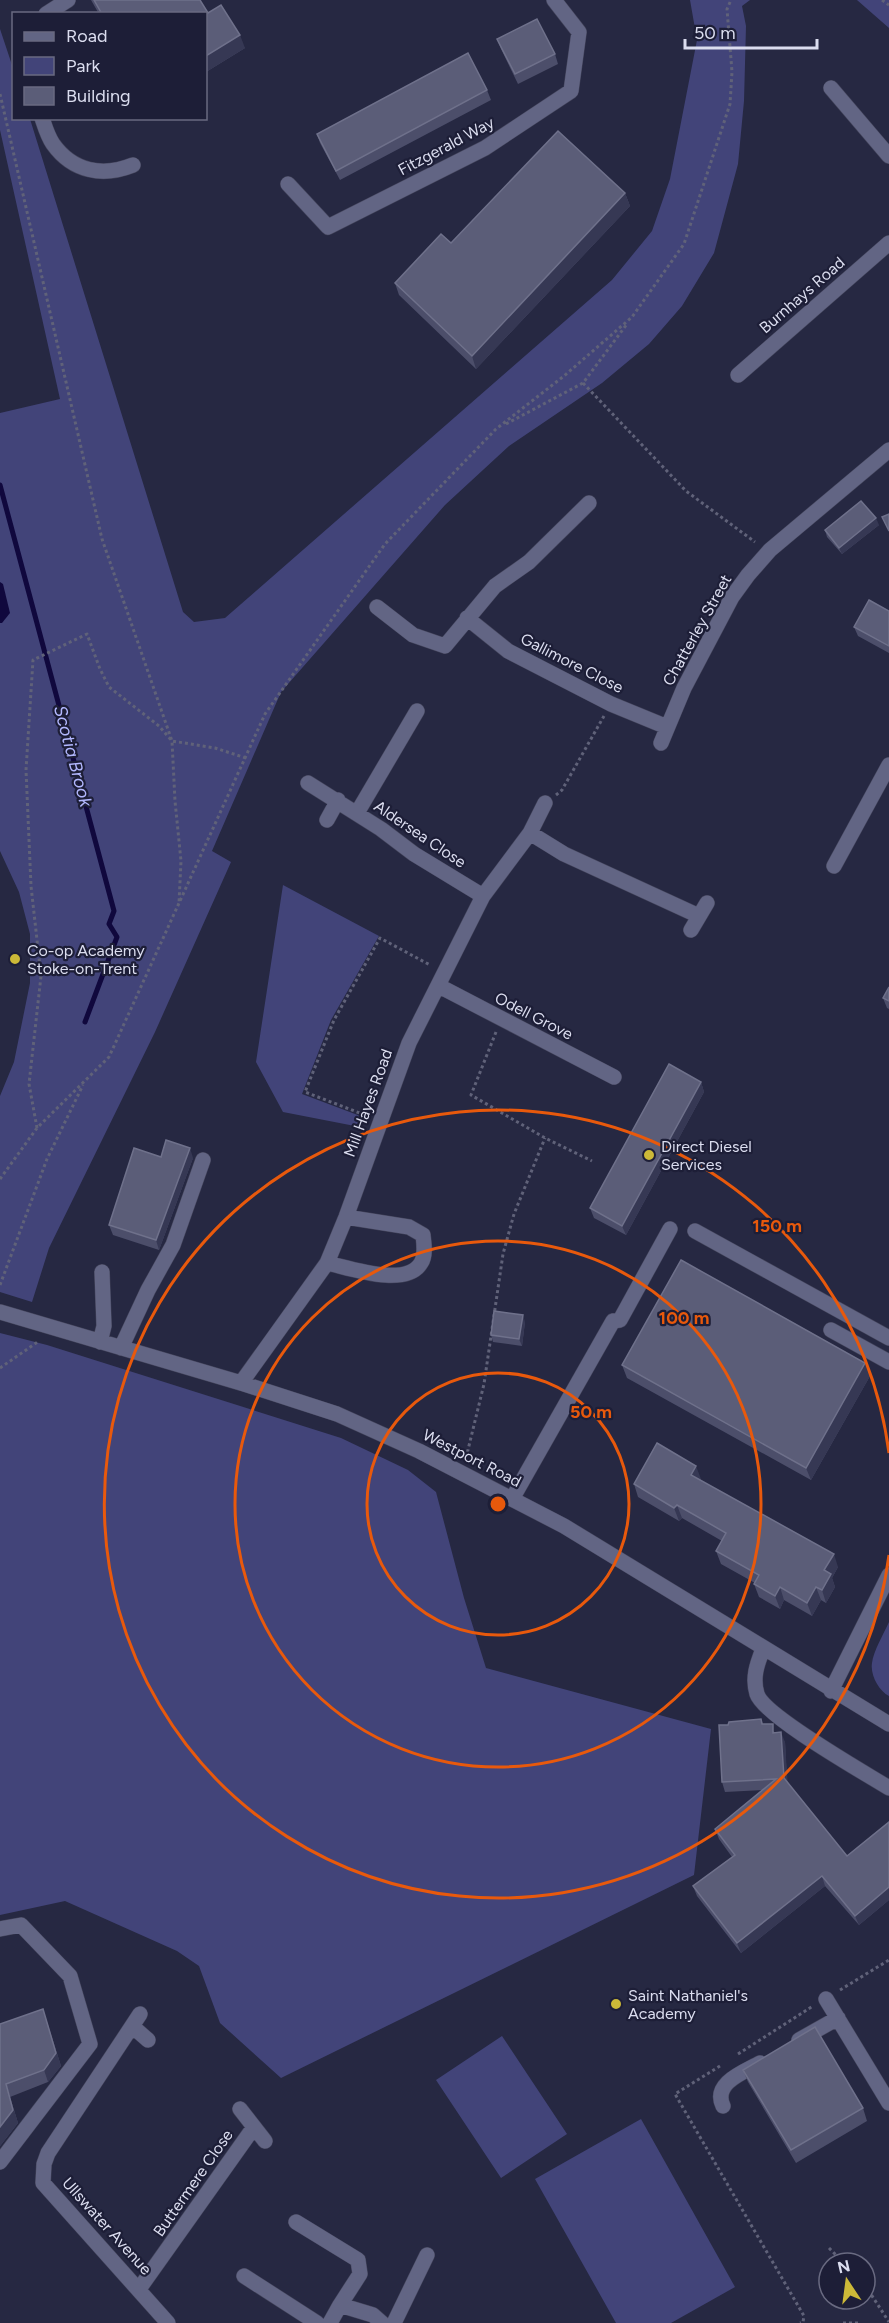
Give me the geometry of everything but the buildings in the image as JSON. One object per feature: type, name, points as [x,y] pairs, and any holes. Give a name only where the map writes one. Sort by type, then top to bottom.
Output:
[{"type":"street","points":[[49,12],[68,0]]},
{"type":"street","name":"Fitzgerald Way","points":[[288,184],[328,227],[485,148],[570,91],[579,32],[554,0]]},
{"type":"street","points":[[831,88],[889,156]]},
{"type":"street","points":[[43,120],[52,143],[65,158],[86,170],[107,172],[133,165]]},
{"type":"street","name":"Burnhays Road","points":[[738,375],[889,243]]},
{"type":"street","name":"Chatterley Street","points":[[661,743],[684,688],[732,597],[770,550],[889,450]]},
{"type":"street","points":[[377,607],[413,635],[445,646],[495,586],[529,562],[589,503]]},
{"type":"street","name":"Gallimore Close","points":[[467,618],[508,651],[611,704],[667,727]]},
{"type":"street","points":[[357,813],[417,711]]},
{"type":"street","points":[[834,866],[889,765]]},
{"type":"street","name":"Aldersea Close","points":[[308,783],[338,800],[414,854],[483,896]]},
{"type":"street","points":[[327,820],[338,800]]},
{"type":"street","name":"Mill Hayes Road","points":[[241,1383],[327,1263],[409,1043],[483,896],[530,833],[545,803]]},
{"type":"street","points":[[530,833],[564,854],[703,909],[691,930]]},
{"type":"street","name":"Odell Grove","points":[[442,980],[501,1020],[614,1077]]},
{"type":"street","points":[[121,1348],[148,1290],[173,1245],[204,1160]]},
{"type":"street","points":[[327,1263],[397,1276],[412,1272],[421,1263],[424,1252],[423,1235],[409,1227],[346,1217]]},
{"type":"street","points":[[512,1499],[613,1321],[620,1320],[670,1229]]},
{"type":"street","points":[[695,1232],[889,1338]]},
{"type":"street","points":[[100,1342],[104,1326],[102,1272]]},
{"type":"street","name":"Westport Road","points":[[0,1312],[241,1383],[337,1414],[419,1451],[564,1526],[831,1691],[889,1724]]},
{"type":"street","points":[[831,1330],[889,1362]]},
{"type":"street","points":[[831,1691],[889,1575]]},
{"type":"street","points":[[763,1649],[757,1664],[755,1679],[757,1695],[763,1704],[788,1724],[889,1788]]},
{"type":"street","points":[[0,1929],[21,1925],[70,1976],[90,2044],[0,2162]]},
{"type":"street","points":[[826,1999],[889,2103]]},
{"type":"street","points":[[790,2046],[838,2018]]},
{"type":"street","name":"Ullswater Avenue","points":[[148,2040],[136,2020],[48,2153],[44,2164],[43,2183],[168,2323]]},
{"type":"street","points":[[723,2106],[719,2099],[720,2092],[726,2084],[771,2057]]},
{"type":"street","name":"Buttermere Close","points":[[240,2109],[265,2141]]},
{"type":"street","name":"Buttermere Close","points":[[140,2289],[254,2127]]},
{"type":"street","points":[[296,2222],[358,2259],[360,2274],[330,2323]]},
{"type":"street","points":[[394,2323],[427,2255]]},
{"type":"street","points":[[244,2276],[317,2323]]},
{"type":"street","points":[[340,2305],[373,2315],[382,2323]]},
{"type":"path","points":[[496,429],[583,383],[684,244],[730,104],[732,72],[727,9],[724,0]]},
{"type":"path","points":[[727,9],[731,0]]},
{"type":"path","points":[[882,0],[889,5]]},
{"type":"path","points":[[0,94],[102,539],[172,741],[181,861],[179,905]]},
{"type":"path","points":[[0,1179],[37,1128],[109,1058],[265,714],[385,544],[496,429],[564,376],[632,317]]},
{"type":"path","points":[[583,383],[686,491],[748,539],[770,550]]},
{"type":"path","points":[[37,1128],[29,1084],[41,976],[31,886],[26,770],[33,660],[87,634],[109,687],[159,726],[172,741],[215,748],[246,758]]},
{"type":"path","points":[[545,803],[562,790],[611,704]]},
{"type":"path","points":[[381,1122],[305,1092],[334,1020],[380,938],[442,980]]},
{"type":"path","points":[[501,1020],[471,1095],[545,1138],[592,1161]]},
{"type":"path","points":[[0,1286],[46,1159],[85,1081]]},
{"type":"path","points":[[462,1473],[484,1384],[504,1254],[514,1214],[545,1138]]},
{"type":"path","points":[[0,1368],[32,1344],[59,1330]]},
{"type":"path","points":[[736,2056],[889,1960]]},
{"type":"path","points":[[726,2062],[675,2094],[804,2316],[803,2322],[800,2323]]},
{"type":"path","points":[[829,2248],[832,2251]]},
{"type":"path","points":[[877,2304],[889,2322]]},
{"type":"path","points":[[843,2323],[859,2323]]},
{"type":"green space","points":[[690,0],[750,0],[742,6],[746,26],[744,101],[738,164],[714,253],[682,306],[649,344],[602,383],[509,446],[445,505],[281,692],[212,851],[231,862],[155,1032],[49,1248],[32,1302],[0,1292],[0,1096],[14,1062],[30,983],[30,934],[19,892],[0,851],[0,413],[60,399],[0,130],[0,29],[12,65],[12,120],[30,120],[183,612],[194,622],[225,618],[612,280],[652,231],[670,179],[697,40]]},
{"type":"green space","points":[[857,0],[889,0],[889,28]]},
{"type":"green space","points":[[283,885],[379,936],[331,1020],[302,1094],[363,1117],[360,1127],[283,1112],[256,1062]]},
{"type":"green space","points":[[0,1333],[47,1345],[341,1438],[408,1470],[436,1492],[464,1598],[486,1668],[711,1729],[694,1875],[281,2078],[220,2023],[199,1966],[177,1951],[65,1901],[0,1915]]},
{"type":"green space","points":[[889,1622],[889,1696],[876,1682],[872,1668],[874,1654]]},
{"type":"green space","points":[[502,2036],[567,2134],[501,2178],[436,2080]]},
{"type":"green space","points":[[641,2119],[735,2287],[671,2323],[616,2323],[535,2179]]},
{"type":"shaded area","points":[[0,582],[3,584],[10,613],[2,623],[0,623]]},
{"type":"waterway","name":"Scotia Brook","points":[[0,485],[114,911],[109,924],[117,937],[85,1022]]},
{"type":"place","name":"Co-op Academy Stoke-on-Trent","points":[[15,959]]},
{"type":"place","name":"Direct Diesel Services","points":[[649,1155]]},
{"type":"place","name":"Saint Nathaniel's Academy","points":[[616,2004]]}]
